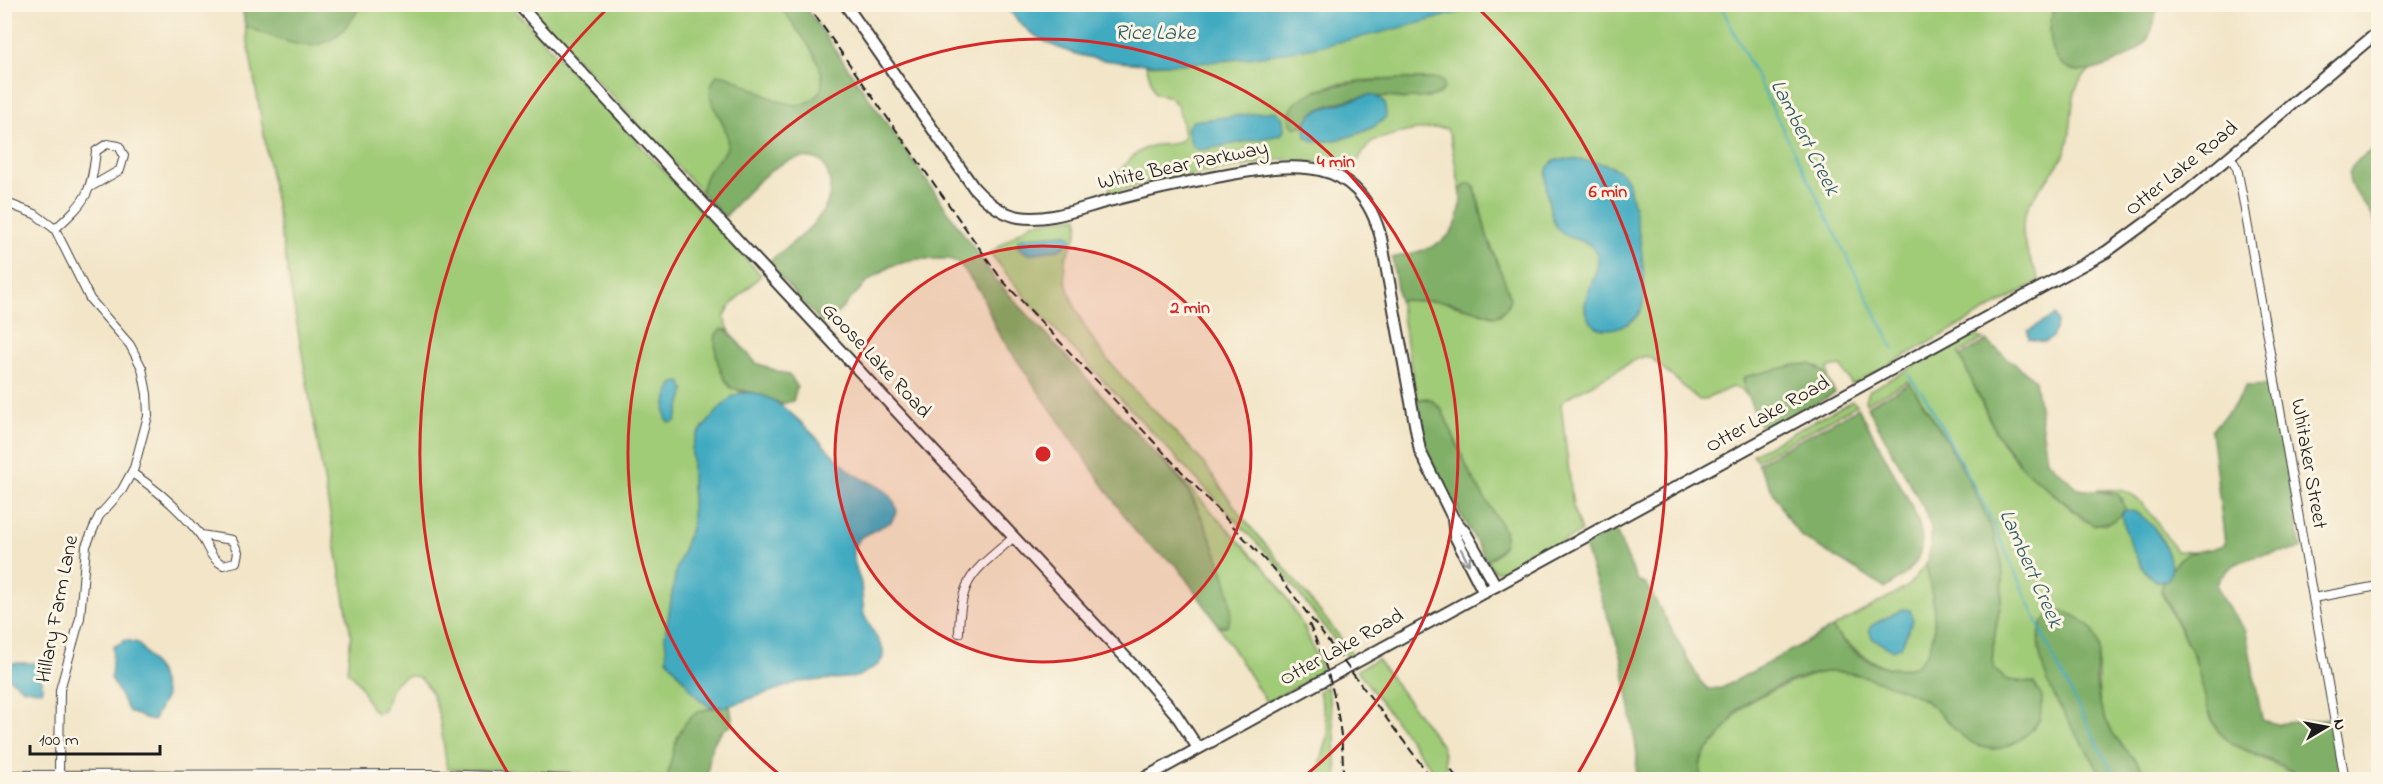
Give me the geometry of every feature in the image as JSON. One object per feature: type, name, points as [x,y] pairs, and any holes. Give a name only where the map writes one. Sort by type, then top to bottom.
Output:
[{"type":"street","name":"Goose Lake Road","points":[[518,4],[1158,693],[1198,748]]},
{"type":"street","name":"White Bear Parkway","points":[[845,4],[974,188],[989,203],[1006,213],[1019,217],[1050,216],[1164,186],[1284,165],[1317,168],[1351,186],[1366,203],[1379,230],[1418,442],[1426,468],[1453,518],[1465,532],[1496,586]]},
{"type":"street","name":"Otter Lake Road","points":[[1141,780],[2086,264],[2145,225],[2379,32]]},
{"type":"street","points":[[4,202],[35,214],[55,229],[71,214],[92,186],[120,170],[124,156],[119,146],[107,144],[96,151],[92,186]]},
{"type":"street","name":"Whitaker Street","points":[[2230,156],[2237,168],[2243,199],[2345,780]]},
{"type":"street","name":"Hillary Farm Lane","points":[[55,229],[84,290],[118,328],[142,368],[146,385],[148,416],[132,473],[122,490],[99,516],[86,546],[80,618],[60,690],[59,773]]},
{"type":"street","points":[[132,473],[165,495],[201,535],[216,561],[223,565],[236,562],[238,552],[232,540],[201,535]]},
{"type":"street","name":"White Bear Parkway","points":[[1453,518],[1455,537],[1484,593]]},
{"type":"street","points":[[959,633],[959,609],[967,582],[1014,537]]},
{"type":"street","points":[[2313,598],[2379,586]]},
{"type":"street","points":[[4,775],[59,773],[434,774],[598,780]]},
{"type":"green space","points":[[242,4],[361,5],[348,24],[336,36],[324,43],[310,46],[281,40],[245,26]]},
{"type":"green space","points":[[2056,4],[2158,5],[2151,32],[2141,46],[2112,64],[2090,71],[2080,71],[2063,65],[2053,50],[2050,31]]},
{"type":"green space","points":[[248,5],[510,5],[761,275],[730,306],[724,318],[730,332],[727,330],[738,391],[746,392],[737,395],[710,707],[715,708],[701,711],[690,779],[528,770],[447,769],[439,716],[430,689],[423,680],[414,676],[405,676],[400,679],[392,688],[383,711],[377,713],[373,710],[358,682],[347,671],[351,635],[245,26],[252,28]]},
{"type":"green space","points":[[527,5],[787,5],[872,127],[809,137],[717,209]]},
{"type":"green space","points":[[781,5],[804,5],[995,279],[1182,482],[1208,532],[1225,577],[1230,598],[1230,615],[1226,626],[1219,626],[1177,566],[1147,544],[1135,531],[998,333],[981,293],[959,263],[950,259],[916,259],[891,266],[869,280],[825,326],[767,263],[805,232],[817,220],[825,207],[830,193],[829,178],[822,162],[809,158],[795,159],[781,164],[755,184],[725,217],[701,192],[708,172],[727,148],[725,129],[711,100],[710,93],[716,76],[725,75],[781,102],[796,105],[810,102],[821,90],[822,78],[815,56]]},
{"type":"green space","points":[[1486,5],[2056,5],[2050,29],[2055,52],[2061,61],[2070,67],[2081,70],[2095,68],[2085,75],[2075,93],[2066,150],[2035,195],[2025,215],[2024,239],[2040,281],[1852,385],[1841,366],[1828,368],[1828,377],[1818,367],[1805,364],[1744,377],[1747,396],[1741,389],[1732,387],[1699,400],[1651,358],[1646,356],[1637,359],[1565,399],[1561,404],[1573,507],[1581,532],[1508,572],[1494,571],[1487,561],[1503,546],[1505,536],[1503,528],[1471,476],[1442,410],[1428,398],[1417,399],[1399,300],[1438,300],[1492,316],[1500,315],[1508,305],[1509,294],[1487,236],[1475,187],[1461,190],[1461,194],[1447,129],[1395,134],[1375,141],[1363,152],[1349,177],[1320,163],[1284,159],[1159,181],[1107,194],[1119,172],[1131,158],[1152,146],[1178,142],[1184,137],[1175,102],[1164,95],[1155,94],[1146,65],[1232,58],[1318,45]],"holes":[[[1433,79],[1434,96],[1403,99],[1376,96],[1385,104],[1385,117],[1372,128],[1347,137],[1322,142],[1304,126],[1306,121],[1304,124],[1290,114],[1299,102],[1311,93],[1341,83]]]},
{"type":"green space","points":[[1404,79],[1439,79],[1443,82],[1444,88],[1439,94],[1429,97],[1377,96],[1346,100],[1316,111],[1299,127],[1295,128],[1291,124],[1291,110],[1300,99],[1315,92],[1334,86]]},
{"type":"green space","points":[[2378,148],[2378,229],[2373,217],[2352,187],[2349,178],[2351,168],[2360,158]]},
{"type":"green space","points":[[1466,184],[1472,184],[1475,189],[1487,236],[1508,290],[1510,299],[1506,309],[1496,316],[1448,302],[1399,300],[1392,258],[1434,246],[1444,240],[1457,221],[1461,190]]},
{"type":"green space","points":[[1078,217],[1077,234],[1067,254],[1064,271],[1076,309],[1089,333],[1122,377],[1199,458],[1242,516],[1354,656],[1349,659],[1273,560],[1029,302],[990,253],[1032,223]]},
{"type":"green space","points":[[722,329],[728,331],[756,363],[791,376],[797,387],[793,401],[782,404],[756,393],[731,388],[720,370],[716,355],[716,334]]},
{"type":"green space","points":[[1975,336],[1983,339],[1959,353],[2002,443],[2019,464],[2085,521],[2105,525],[2122,513],[2130,540],[2143,568],[2155,581],[2164,582],[2161,592],[2195,661],[2209,712],[2218,731],[2230,742],[2304,779],[2151,779],[2117,739],[2106,722],[2099,700],[2095,642],[2082,621],[2038,641],[2042,664],[2104,779],[1701,780],[1700,769],[1704,753],[1741,709],[1770,692],[1820,673],[1850,673],[1894,685],[1929,704],[1971,741],[1991,748],[2004,747],[2042,704],[2034,683],[2007,680],[1995,670],[1993,649],[2003,574],[1991,528],[1966,475],[1908,381],[1866,403],[1865,399],[1870,390],[1963,339]]},
{"type":"green space","points":[[1986,341],[2035,380],[2047,460],[2078,489],[2118,494],[2125,507],[2120,516],[2113,521],[2093,525],[2026,471],[1997,434],[1960,356]]},
{"type":"green space","points":[[1810,364],[1824,372],[1835,393],[1763,433],[1744,387],[1744,377],[1795,365]]},
{"type":"green space","points":[[1910,383],[1967,476],[1991,529],[1999,553],[2003,586],[1994,637],[1995,670],[2007,680],[2034,683],[2042,697],[2040,719],[2024,737],[2010,745],[2003,748],[1987,748],[1969,741],[1931,705],[1912,694],[1853,674],[1818,673],[1766,692],[1737,711],[1724,731],[1704,754],[1700,763],[1701,779],[1636,779],[1637,754],[1622,659],[1584,546],[1615,529],[1637,580],[1647,585],[1700,681],[1708,689],[1722,688],[1832,628],[1849,646],[1869,661],[1892,668],[1917,665],[1929,651],[1934,632],[1934,606],[1926,564],[1931,548],[1931,528],[1924,509],[1867,406]]},
{"type":"green space","points":[[2272,385],[2301,549],[2241,562],[2222,575],[2217,585],[2222,599],[2246,631],[2262,720],[2277,724],[2330,718],[2341,779],[2304,779],[2286,767],[2232,744],[2218,731],[2208,709],[2195,658],[2161,590],[2161,585],[2173,566],[2183,556],[2216,548],[2225,543],[2211,430],[2234,406],[2246,386]]},
{"type":"green space","points":[[1417,399],[1431,399],[1442,410],[1471,476],[1503,528],[1505,539],[1502,548],[1487,561],[1433,465],[1424,440]]},
{"type":"green space","points":[[1852,401],[1857,405],[1756,460],[1753,454]]},
{"type":"green space","points":[[1858,408],[1913,509],[1922,538],[1921,551],[1915,564],[1903,576],[1885,588],[1801,536],[1788,519],[1757,463]]},
{"type":"green space","points":[[1162,458],[1277,582],[1305,629],[1323,672],[1267,703],[1217,624],[1221,627],[1226,626],[1230,616],[1226,583],[1204,522],[1191,495]]},
{"type":"green space","points":[[2096,490],[2120,490],[2137,498],[2152,515],[2176,551],[2194,552],[2179,559],[2171,569],[2162,538],[2152,526],[2125,510],[2123,511],[2123,499],[2109,491]]},
{"type":"green space","points":[[1926,564],[1933,597],[1935,630],[1929,651],[1920,664],[1908,669],[1894,669],[1880,664],[1865,657],[1832,628],[1907,587]]},
{"type":"green space","points":[[2055,612],[2069,613],[2092,630],[2098,642],[2096,675],[2104,715],[2115,736],[2151,779],[2104,779],[2058,704],[2042,662],[2039,642],[2042,622]]},
{"type":"green space","points":[[1377,659],[1441,745],[1451,779],[1439,779],[1357,670]]},
{"type":"green space","points":[[1327,686],[1335,735],[1337,779],[1316,779],[1329,733],[1319,691]]},
{"type":"green space","points":[[730,705],[733,725],[725,729],[715,740],[710,755],[707,779],[667,780],[676,742],[684,724],[698,712]]},
{"type":"water","name":"Rice Lake","points":[[1006,5],[1486,5],[1376,34],[1306,49],[1232,60],[1161,64],[1095,58],[1042,40]]},
{"type":"water","points":[[1369,95],[1378,97],[1385,104],[1386,116],[1381,122],[1361,133],[1335,140],[1313,140],[1306,137],[1305,124],[1312,114],[1321,109]]},
{"type":"water","points":[[1275,111],[1283,118],[1284,130],[1281,135],[1201,150],[1192,147],[1187,128],[1193,121]]},
{"type":"water","points":[[1556,160],[1596,162],[1615,169],[1627,180],[1643,263],[1644,296],[1638,314],[1623,326],[1602,329],[1593,324],[1587,315],[1585,306],[1598,259],[1592,246],[1563,234],[1553,219],[1548,202],[1546,176],[1548,167]]},
{"type":"water","points":[[1066,234],[1071,236],[1071,242],[1057,250],[1028,254],[1018,247],[1018,240],[1025,237]]},
{"type":"water","points":[[2055,315],[2058,322],[2052,338],[2044,342],[2029,339],[2028,331]]},
{"type":"water","points":[[681,382],[685,390],[676,421],[669,423],[665,414],[667,398],[674,383]]},
{"type":"water","points":[[742,393],[757,394],[786,409],[851,471],[885,491],[895,503],[897,512],[891,522],[861,537],[853,548],[853,558],[861,583],[864,615],[883,649],[883,658],[878,665],[857,677],[799,682],[726,707],[710,707],[698,698],[667,659],[665,636],[676,570],[692,525],[692,448],[697,435],[721,407],[733,396]]},
{"type":"water","points":[[2125,510],[2144,518],[2161,538],[2170,562],[2167,581],[2155,581],[2138,560],[2129,541],[2124,522],[2122,514]]},
{"type":"water","points":[[1903,609],[1910,610],[1913,620],[1901,647],[1892,650],[1873,639],[1869,630],[1872,625]]},
{"type":"water","points":[[126,640],[138,643],[159,672],[166,696],[153,721],[129,712],[111,678],[113,647]]},
{"type":"water","points":[[8,663],[42,663],[42,691],[24,689],[5,675],[5,665]]},
{"type":"waterway","name":"Lambert Creek","points":[[1720,4],[1894,350]]},
{"type":"waterway","name":"Lambert Creek","points":[[1908,375],[1926,398],[1987,510],[2055,661],[2116,780]]},
{"type":"railway","points":[[807,4],[1002,280],[1276,572],[1433,780]]},
{"type":"railway","points":[[1309,624],[1324,662],[1335,700],[1341,739],[1343,780]]},
{"type":"railway","points":[[1451,770],[1459,780]]}]
